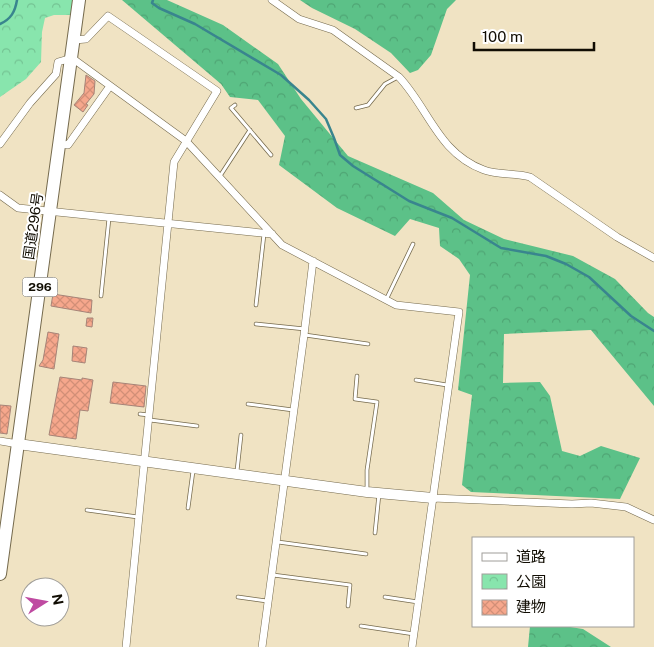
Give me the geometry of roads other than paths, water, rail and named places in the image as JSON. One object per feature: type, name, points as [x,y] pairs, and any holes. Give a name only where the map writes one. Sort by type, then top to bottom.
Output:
[{"type":"highway","name":"国道296号","points":[[0,574],[79,0]]},
{"type":"street","points":[[272,0],[299,18],[332,30],[399,77],[451,150],[485,171],[519,173],[530,176],[611,233],[654,258]]},
{"type":"street","points":[[74,40],[86,39],[108,16],[217,91],[174,162],[146,462],[126,647]]},
{"type":"street","points":[[1,141],[30,103],[56,74],[58,62],[72,58],[186,141],[220,176],[268,234],[282,245],[396,305],[458,312],[412,647]]},
{"type":"street","points":[[59,144],[68,145],[110,86]]},
{"type":"street","points":[[0,195],[18,208],[268,234]]},
{"type":"street","points":[[262,647],[313,261]]},
{"type":"street","points":[[0,442],[367,492],[433,498],[572,504],[591,503],[626,507],[654,520]]},
{"type":"lane","points":[[356,108],[368,105],[385,84],[399,77]]},
{"type":"lane","points":[[235,104],[231,108],[270,155]]},
{"type":"lane","points":[[220,176],[250,130]]},
{"type":"lane","points":[[101,296],[109,218]]},
{"type":"lane","points":[[256,305],[268,234]]},
{"type":"lane","points":[[386,300],[413,244]]},
{"type":"lane","points":[[256,324],[368,344]]},
{"type":"lane","points":[[358,376],[355,399],[377,402],[367,470],[367,492]]},
{"type":"lane","points":[[416,380],[449,385]]},
{"type":"lane","points":[[248,404],[294,410]]},
{"type":"lane","points":[[140,414],[150,418],[197,426]]},
{"type":"lane","points":[[237,474],[241,435]]},
{"type":"lane","points":[[188,508],[193,468]]},
{"type":"lane","points":[[375,533],[379,493]]},
{"type":"lane","points":[[87,510],[139,517]]},
{"type":"lane","points":[[276,542],[366,554]]},
{"type":"lane","points":[[271,575],[350,585],[348,606]]},
{"type":"lane","points":[[238,597],[268,601]]},
{"type":"lane","points":[[385,597],[419,602]]},
{"type":"lane","points":[[361,626],[414,634]]},
{"type":"waterway","points":[[0,24],[12,15],[17,0]]},
{"type":"waterway","points":[[153,0],[152,3],[159,8],[195,24],[281,75],[309,100],[326,119],[340,155],[353,166],[409,201],[452,218],[501,248],[546,256],[566,264],[589,277],[631,316],[654,331]]}]
